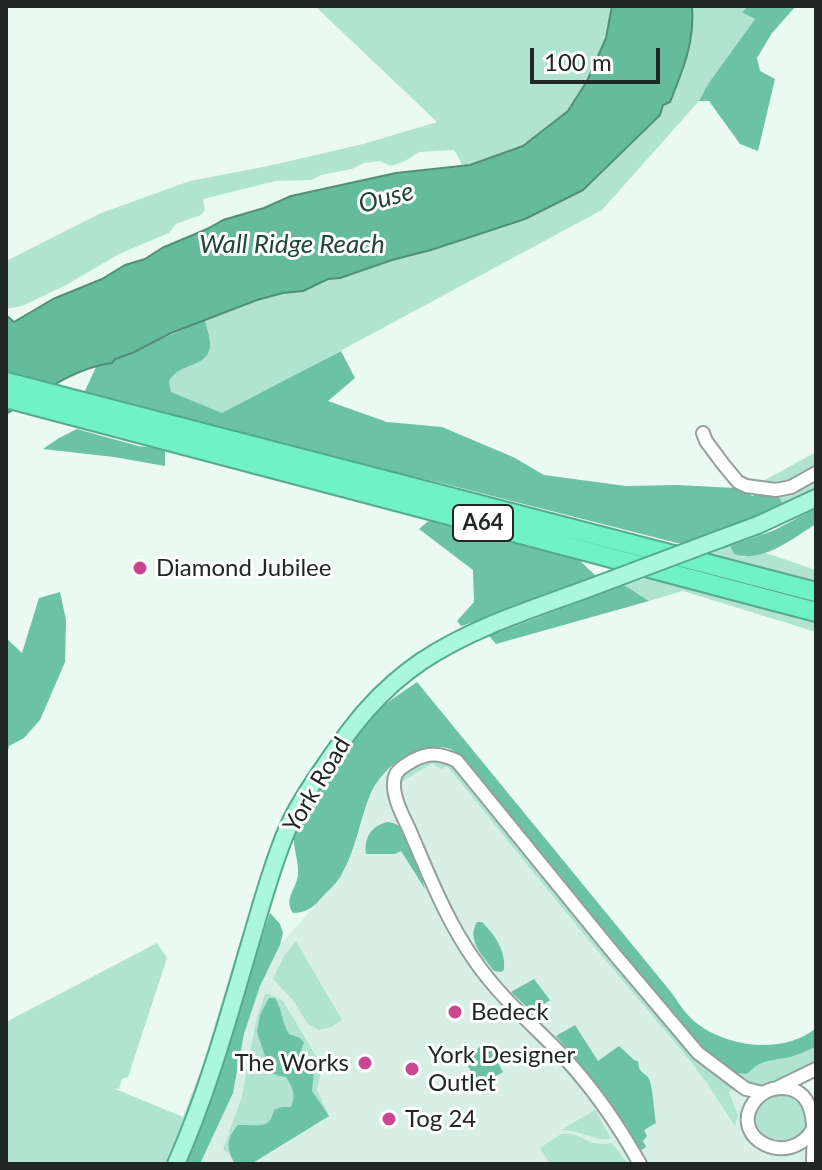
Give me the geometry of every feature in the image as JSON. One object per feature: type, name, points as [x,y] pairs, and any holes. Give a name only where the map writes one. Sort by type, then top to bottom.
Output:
[{"type":"highway","name":"A64","points":[[6,382],[152,428],[816,612]]},
{"type":"highway","name":"A64","points":[[6,398],[152,428],[816,592]]},
{"type":"main road","name":"York Road","points":[[176,1164],[222,1039],[287,829],[306,794],[351,728],[375,700],[411,669],[475,632],[758,525],[816,498]]},
{"type":"street","points":[[703,433],[723,464],[738,482],[746,486],[776,490],[791,487],[816,473]]},
{"type":"street","points":[[640,1164],[588,1086],[493,984],[455,929],[437,896],[395,792],[398,770],[407,764],[434,753],[457,761],[698,1053],[746,1089],[763,1093]]},
{"type":"street","points":[[814,1118],[808,1139],[789,1152],[778,1153],[766,1150],[757,1143],[748,1122],[755,1101],[763,1093],[816,1069]]},
{"type":"street","points":[[776,1088],[797,1092],[811,1107],[814,1118],[813,1164]]},
{"type":"shaded area","points":[[315,6],[612,6],[606,38],[587,81],[568,111],[523,146],[470,165],[461,165],[454,150],[419,152],[391,166],[379,161],[364,163],[311,180],[276,181],[203,199],[205,210],[201,215],[176,224],[169,233],[119,254],[22,306],[6,309],[6,261],[101,213],[190,181],[363,144],[437,122]]},
{"type":"shaded area","points":[[692,6],[749,6],[743,12],[755,19],[699,101],[602,210],[223,414],[171,392],[169,381],[173,375],[208,354],[210,341],[205,320],[257,300],[303,291],[328,279],[340,278],[474,236],[583,190],[660,115],[693,25]]},
{"type":"shaded area","points":[[749,6],[796,6],[772,33],[757,58],[760,71],[775,79],[758,151],[740,144],[709,101],[699,101],[755,19],[742,12]]},
{"type":"shaded area","points":[[205,320],[210,341],[208,354],[174,375],[169,381],[171,392],[222,413],[341,351],[355,378],[328,401],[387,422],[442,427],[513,457],[544,475],[626,486],[741,487],[752,496],[774,488],[784,506],[681,544],[214,430],[84,393],[97,365],[112,363],[114,359]]},
{"type":"shaded area","points":[[77,429],[138,446],[165,449],[165,466],[43,449]]},
{"type":"shaded area","points":[[816,452],[816,489],[784,506],[774,488],[763,481]]},
{"type":"shaded area","points":[[816,508],[816,524],[766,553],[755,556],[734,554],[730,546],[775,530]]},
{"type":"shaded area","points":[[432,518],[578,559],[596,576],[507,612],[461,626],[457,621],[474,602],[473,570],[419,529]]},
{"type":"shaded area","points":[[730,546],[734,554],[743,557],[766,553],[816,570],[816,581],[703,554]]},
{"type":"shaded area","points":[[649,577],[816,624],[816,632],[683,591],[649,601],[624,585]]},
{"type":"shaded area","points":[[624,585],[649,601],[496,644],[489,636]]},
{"type":"shaded area","points":[[60,592],[66,620],[65,662],[40,720],[24,738],[9,746],[6,759],[6,638],[22,653],[39,598]]},
{"type":"shaded area","points":[[417,682],[695,1022],[726,1039],[758,1045],[789,1042],[816,1028],[816,1047],[762,1063],[747,1074],[733,1073],[703,1049],[588,914],[469,765],[450,749],[426,748],[414,752],[383,775],[370,795],[341,875],[314,906],[293,913],[289,903],[298,869],[294,837],[305,809],[327,773],[364,725],[383,706]]},
{"type":"shaded area","points":[[434,747],[453,750],[469,765],[588,914],[703,1049],[747,1074],[816,1104],[816,1164],[200,1164],[233,1093],[244,1034],[260,986],[280,945],[343,874],[370,794],[379,780],[395,764],[417,751]]},
{"type":"shaded area","points":[[439,759],[459,769],[698,1059],[733,1088],[729,1093],[738,1115],[735,1126],[683,1052],[447,766],[442,769],[433,763],[404,780],[397,789],[406,771],[418,764]]},
{"type":"shaded area","points":[[388,822],[399,826],[408,838],[425,889],[401,851],[395,854],[366,854],[370,833]]},
{"type":"shaded area","points":[[270,913],[283,933],[244,1034],[233,1093],[200,1164],[183,1164]]},
{"type":"shaded area","points":[[477,922],[482,922],[499,944],[504,963],[501,972],[494,971],[477,948],[473,935]]},
{"type":"shaded area","points":[[243,932],[252,935],[245,935],[242,940],[215,1033],[185,1118],[190,1120],[171,1164],[6,1164],[6,1022],[157,943],[167,958],[128,1077],[122,1079],[119,1089],[113,1088],[183,1117],[202,1067]]},
{"type":"shaded area","points":[[296,941],[342,1020],[331,1027],[319,1030],[308,1024],[292,999],[273,979],[284,956]]},
{"type":"shaded area","points":[[534,979],[550,1000],[532,1012],[511,992]]},
{"type":"shaded area","points":[[265,994],[283,1001],[322,1066],[317,1090],[329,1116],[251,1164],[235,1164],[229,1153],[223,1150],[242,1096],[256,1021]]},
{"type":"shaded area","points":[[269,998],[275,998],[289,1034],[304,1043],[301,1050],[314,1071],[312,1091],[329,1116],[251,1164],[235,1164],[229,1144],[238,1125],[266,1124],[274,1110],[291,1107],[293,1099],[286,1077],[262,1069],[261,1062],[265,1056],[257,1032],[260,1015]]},
{"type":"shaded area","points":[[575,1025],[598,1061],[619,1046],[638,1061],[640,1069],[648,1077],[656,1123],[644,1130],[646,1147],[640,1151],[587,1072],[556,1036]]},
{"type":"shaded area","points":[[487,1043],[503,1072],[479,1086],[463,1057]]},
{"type":"shaded area","points":[[816,1047],[816,1065],[764,1086],[750,1086],[733,1073],[747,1074],[762,1063]]},
{"type":"shaded area","points":[[777,1094],[796,1099],[805,1108],[808,1121],[800,1140],[769,1145],[757,1131],[754,1117],[762,1103]]},
{"type":"shaded area","points":[[595,1110],[611,1138],[561,1130]]},
{"type":"shaded area","points":[[561,1134],[574,1135],[593,1143],[612,1143],[628,1164],[550,1164],[540,1148]]},
{"type":"water","points":[[612,6],[692,6],[690,43],[670,102],[663,105],[660,115],[583,190],[525,219],[340,278],[328,279],[303,291],[257,300],[171,333],[112,363],[70,376],[6,414],[6,315],[14,322],[53,299],[102,279],[125,265],[145,259],[223,220],[291,196],[396,173],[470,165],[523,146],[568,111],[587,81],[606,38]]},
{"type":"place","name":"Diamond Jubilee","points":[[140,568]]},
{"type":"place","name":"Bedeck","points":[[455,1012]]},
{"type":"place","name":"The Works","points":[[365,1063]]},
{"type":"place","name":"York Designer Outlet","points":[[412,1069]]},
{"type":"place","name":"Tog 24","points":[[389,1119]]},
{"type":"water label","name":"Ouse","points":[[386,198]]},
{"type":"water label","name":"Wall Ridge Reach","points":[[292,245]]}]
